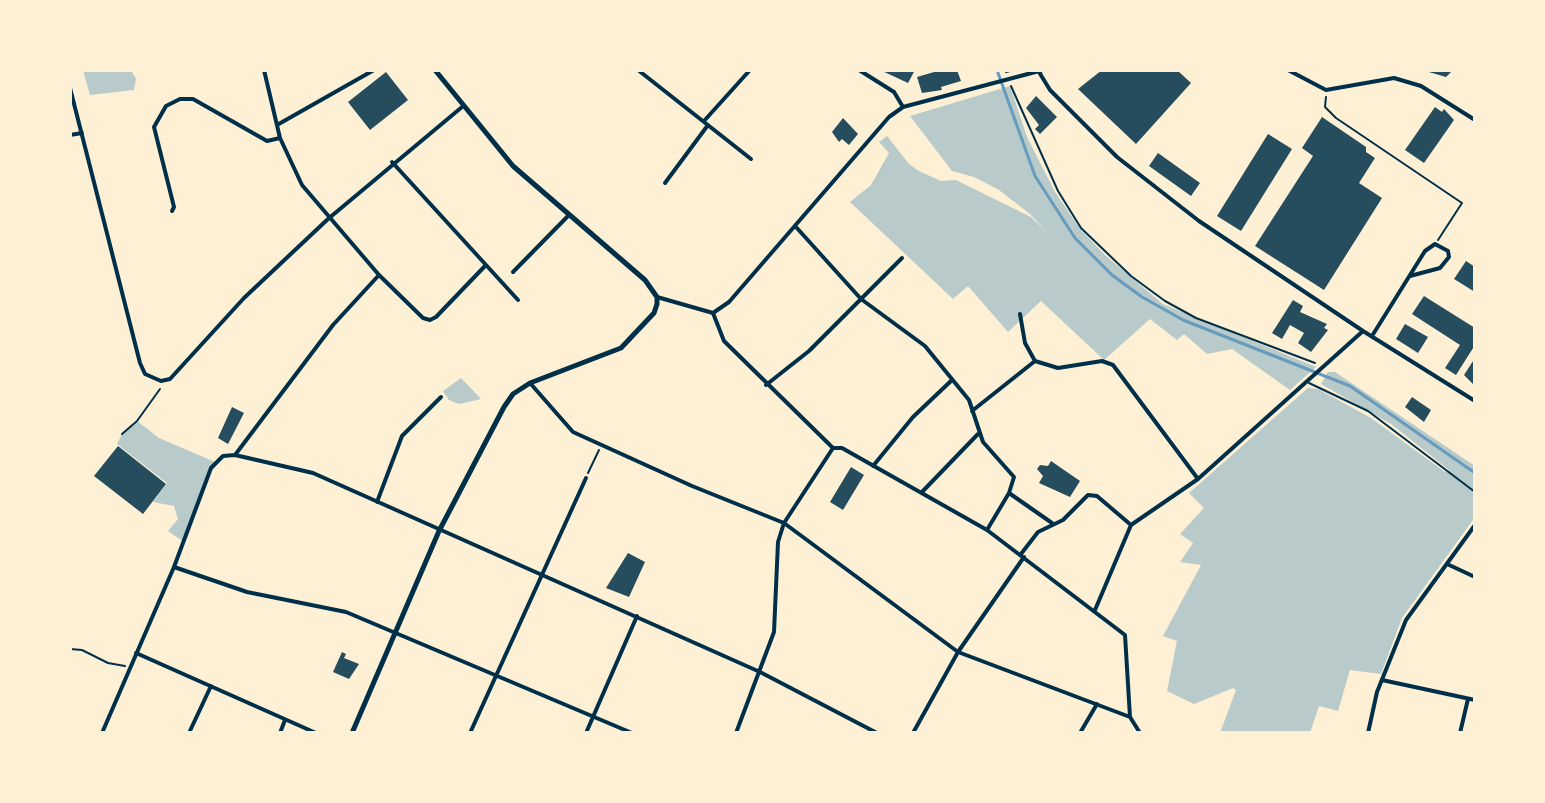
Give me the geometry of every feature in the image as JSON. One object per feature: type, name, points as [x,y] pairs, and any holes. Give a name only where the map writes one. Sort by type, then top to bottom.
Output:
[{"type":"street","points":[[264,70],[280,138],[302,185],[328,219],[423,318],[430,320],[436,317],[485,266]]},
{"type":"street","points":[[277,125],[374,70]]},
{"type":"street","points":[[435,70],[513,166],[645,280],[657,297],[713,313]]},
{"type":"street","points":[[638,70],[751,159]]},
{"type":"street","points":[[665,183],[706,123],[750,70]]},
{"type":"street","points":[[859,70],[894,92],[903,107]]},
{"type":"street","points":[[1288,70],[1326,90],[1394,78],[1421,86],[1475,120]]},
{"type":"street","points":[[713,313],[729,302],[849,160],[903,107],[1040,71],[1057,97],[1148,181],[1199,221],[1363,331],[1475,401]]},
{"type":"street","points":[[70,88],[140,363],[145,374],[161,381],[170,379],[244,298],[328,219],[392,162],[462,107]]},
{"type":"street","points":[[172,211],[174,207],[154,127],[162,109],[173,101],[193,99],[267,141],[280,138]]},
{"type":"street","points":[[70,135],[82,133]]},
{"type":"street","points":[[392,162],[518,300]]},
{"type":"street","points":[[513,272],[568,216]]},
{"type":"street","points":[[795,226],[861,299],[925,346],[969,400],[978,434],[1014,477],[1009,493],[987,530]]},
{"type":"street","points":[[1372,336],[1425,251],[1435,244],[1448,251],[1446,264],[1410,276]]},
{"type":"street","points":[[766,385],[809,351],[902,258]]},
{"type":"street","points":[[235,455],[288,381],[379,275]]},
{"type":"street","points":[[352,733],[439,531],[513,394],[530,383],[621,348],[654,313],[657,297]]},
{"type":"street","points":[[713,313],[724,341],[833,448],[842,448],[987,530],[1125,635],[1130,717],[1140,733]]},
{"type":"street","points":[[1020,314],[1025,343],[1035,361],[1058,368],[1102,361],[1113,365],[1198,479]]},
{"type":"street","points":[[1095,610],[1131,525],[1198,479],[1363,331]]},
{"type":"street","points":[[972,411],[1035,361]]},
{"type":"street","points":[[873,466],[913,417],[952,380]]},
{"type":"street","points":[[530,383],[567,427],[601,445],[784,523],[958,652],[1130,717]]},
{"type":"street","points":[[377,502],[402,436],[441,397]]},
{"type":"street","points":[[922,492],[978,434]]},
{"type":"street","points":[[736,733],[774,632],[778,542],[784,523],[833,448]]},
{"type":"street","points":[[102,733],[174,567],[211,468],[223,456],[235,455],[313,473],[760,672],[877,733]]},
{"type":"street","points":[[470,733],[540,573],[586,478]]},
{"type":"street","points":[[1009,493],[1052,523]]},
{"type":"street","points":[[913,733],[958,652],[1038,532],[1063,520],[1088,495],[1097,496],[1131,525]]},
{"type":"street","points":[[1368,733],[1382,680],[1406,620],[1475,525]]},
{"type":"street","points":[[1447,564],[1475,577]]},
{"type":"street","points":[[174,567],[247,592],[346,612],[396,630],[632,733]]},
{"type":"street","points":[[586,733],[637,616]]},
{"type":"street","points":[[136,653],[316,733]]},
{"type":"street","points":[[1382,680],[1475,700]]},
{"type":"street","points":[[189,733],[211,686]]},
{"type":"street","points":[[1460,733],[1468,699]]},
{"type":"street","points":[[1080,733],[1097,704]]},
{"type":"street","points":[[280,733],[285,720]]},
{"type":"lane","points":[[1308,382],[1368,411],[1475,492]]},
{"type":"path","points":[[1007,80],[1058,191],[1081,228],[1115,262],[1165,301],[1196,318],[1299,356],[1322,370]]},
{"type":"path","points":[[1326,90],[1325,107],[1336,118],[1462,203],[1435,244]]},
{"type":"path","points":[[122,434],[137,421],[161,388],[161,381]]},
{"type":"path","points":[[586,478],[601,445]]},
{"type":"path","points":[[70,649],[130,667]]},
{"type":"shaded area","points":[[83,70],[131,70],[136,79],[134,90],[90,95]]},
{"type":"shaded area","points":[[1010,86],[1027,137],[1055,192],[1081,230],[1106,256],[1163,304],[1316,367],[1290,390],[1232,349],[1207,354],[1184,334],[1177,340],[1150,319],[1104,360],[1041,301],[1008,332],[968,286],[953,299],[850,202],[871,185],[889,153],[879,142],[887,136],[909,164],[919,171],[941,181],[956,180],[1031,217],[1047,232],[1030,214],[999,190],[974,177],[952,171],[910,116]]},
{"type":"shaded area","points":[[1328,372],[1335,372],[1475,466],[1475,517],[1402,618],[1381,674],[1350,670],[1338,711],[1319,706],[1310,733],[1220,733],[1236,690],[1233,688],[1194,704],[1167,691],[1177,641],[1163,636],[1201,565],[1180,562],[1193,543],[1180,534],[1204,508],[1189,493],[1308,388],[1318,389],[1371,418],[1445,472],[1449,470],[1391,424],[1321,384]]},
{"type":"shaded area","points":[[461,378],[481,399],[459,404],[449,400],[443,391]]},
{"type":"shaded area","points":[[137,421],[159,438],[215,462],[184,542],[168,531],[178,519],[174,506],[153,502],[167,483],[117,444],[122,434]]},
{"type":"building","points":[[880,70],[915,70],[908,83]]},
{"type":"building","points":[[941,70],[957,70],[961,81],[941,87],[942,90],[922,93],[917,77]]},
{"type":"building","points":[[1102,70],[1177,70],[1191,83],[1136,144],[1078,89]]},
{"type":"building","points":[[1422,70],[1453,70],[1446,77]]},
{"type":"building","points":[[386,72],[408,100],[370,130],[348,102]]},
{"type":"building","points":[[1036,96],[1057,117],[1040,134],[1035,129],[1039,125],[1026,108]]},
{"type":"building","points":[[1435,107],[1442,112],[1444,109],[1454,120],[1424,163],[1405,150]]},
{"type":"building","points":[[1322,117],[1366,147],[1366,152],[1375,158],[1359,183],[1382,198],[1324,290],[1255,246],[1313,156],[1302,148]]},
{"type":"building","points":[[843,118],[858,134],[849,145],[842,139],[839,142],[832,132]]},
{"type":"building","points":[[1268,134],[1292,149],[1241,231],[1217,216]]},
{"type":"building","points":[[1158,153],[1200,183],[1191,196],[1149,166]]},
{"type":"building","points":[[1466,261],[1475,267],[1475,292],[1454,279]]},
{"type":"building","points":[[1424,296],[1475,328],[1475,345],[1456,375],[1445,368],[1460,345],[1412,314]]},
{"type":"building","points":[[1293,300],[1303,306],[1300,312],[1327,324],[1324,328],[1328,330],[1311,352],[1298,343],[1304,333],[1290,325],[1282,339],[1272,333]]},
{"type":"building","points":[[1405,324],[1428,337],[1418,353],[1396,339]]},
{"type":"building","points":[[1475,358],[1475,386],[1464,375]]},
{"type":"building","points":[[1412,397],[1431,410],[1424,422],[1405,407]]},
{"type":"building","points":[[232,407],[244,413],[228,444],[218,438]]},
{"type":"building","points":[[118,446],[166,484],[143,514],[94,476]]},
{"type":"building","points":[[1051,461],[1080,481],[1070,497],[1039,483],[1043,476],[1037,469],[1040,465],[1048,466]]},
{"type":"building","points":[[851,467],[864,475],[843,510],[830,502]]},
{"type":"building","points":[[628,553],[645,562],[629,597],[606,588]]},
{"type":"building","points":[[342,652],[346,654],[344,658],[359,664],[349,679],[333,672]]},
{"type":"waterway","points":[[997,70],[1035,176],[1075,238],[1112,275],[1142,297],[1183,320],[1350,386],[1475,473]]}]
